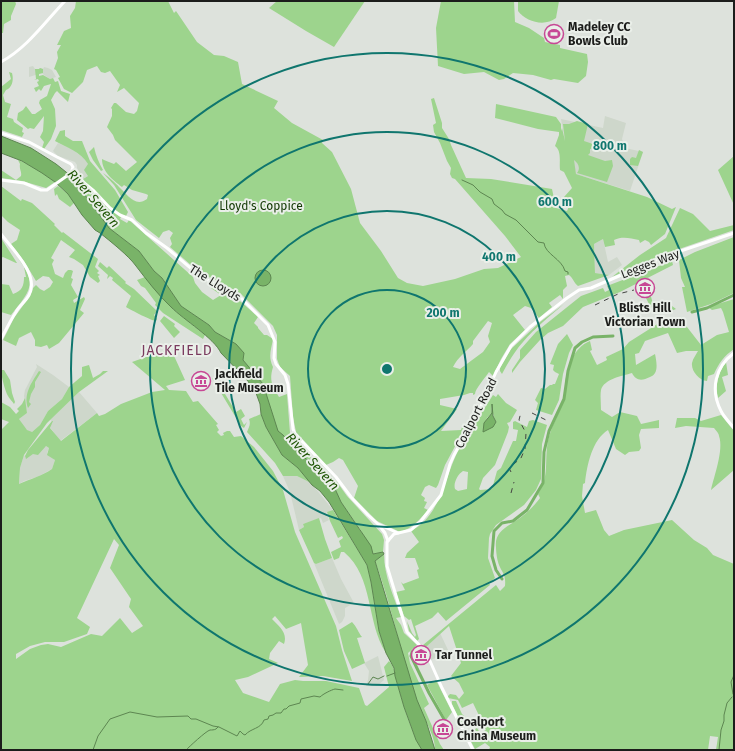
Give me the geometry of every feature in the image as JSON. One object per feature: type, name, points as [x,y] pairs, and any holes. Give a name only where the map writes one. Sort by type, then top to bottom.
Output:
[{"type":"street","points":[[1,62],[12,56],[36,34],[65,1]]},
{"type":"street","name":"The Lloyds","points":[[1,133],[36,146],[73,165],[73,169],[83,182],[110,208],[120,215],[132,220],[146,233],[168,248],[200,276],[239,296],[268,325],[275,342],[274,358],[276,364],[287,379],[293,429],[295,434],[336,477],[351,497],[376,522],[398,534]]},
{"type":"street","points":[[1,180],[47,190],[71,173],[73,169]]},
{"type":"street","name":"Legges Way","points":[[567,298],[579,290],[591,288],[663,257],[734,233]]},
{"type":"street","points":[[1,234],[23,262],[29,272],[32,283],[29,295],[16,311],[1,339]]},
{"type":"street","name":"Coalport Road","points":[[392,536],[411,530],[421,521],[441,495],[454,455],[481,406],[496,372],[511,346],[530,327],[567,298]]},
{"type":"street","points":[[734,353],[726,358],[719,370],[714,390],[715,397],[721,411],[734,428]]},
{"type":"street","points":[[376,522],[388,541]]},
{"type":"street","points":[[381,528],[392,536],[388,541],[386,560],[407,632],[426,652],[473,750]]},
{"type":"shaded area","points":[[33,66],[35,69],[43,69],[44,67],[48,68],[52,70],[56,77],[50,79],[42,73],[29,77],[29,67]]},
{"type":"shaded area","points":[[605,116],[626,123],[622,139],[625,148],[643,152],[630,191],[576,174],[572,155],[567,153],[561,119],[603,128]]},
{"type":"shaded area","points":[[1,136],[31,148],[56,164],[71,176],[109,228],[139,251],[154,271],[162,278],[181,306],[209,325],[215,332],[236,344],[244,353],[243,360],[263,384],[278,431],[303,457],[331,480],[341,502],[371,546],[373,554],[383,552],[384,554],[375,561],[417,700],[426,721],[435,750],[422,750],[416,740],[404,707],[394,668],[386,653],[379,631],[367,565],[329,502],[298,468],[282,455],[266,427],[256,393],[247,380],[221,353],[212,341],[166,302],[129,258],[95,230],[82,215],[68,194],[55,182],[22,161],[1,153]]},
{"type":"shaded area","points":[[58,143],[72,149],[86,160],[88,164],[88,176],[83,179],[75,162],[58,156],[53,151]]},
{"type":"shaded area","points":[[603,239],[608,262],[617,257],[622,265],[609,275],[595,273],[594,244]]},
{"type":"shaded area","points":[[263,270],[269,272],[271,278],[269,284],[263,286],[257,284],[255,278],[257,272]]},
{"type":"shaded area","points":[[36,364],[69,387],[62,399],[48,411],[40,425],[32,432],[29,432],[19,419],[27,413],[24,396],[25,390],[37,367]]},
{"type":"shaded area","points":[[79,392],[97,413],[60,441],[50,427],[52,421],[50,420]]},
{"type":"shaded area","points":[[492,404],[493,416],[496,422],[493,427],[483,432],[484,423],[492,413]]},
{"type":"shaded area","points":[[46,446],[49,448],[47,453],[55,460],[52,469],[19,484],[20,468],[24,455],[26,458]]},
{"type":"shaded area","points":[[283,476],[297,476],[311,483],[333,510],[326,513],[329,520],[323,523],[321,518],[303,524],[304,527],[299,530],[290,492]]},
{"type":"shaded area","points":[[332,558],[354,603],[345,608],[345,616],[339,624],[314,563],[316,564]]},
{"type":"shaded area","points":[[440,633],[449,652],[431,660],[425,648]]},
{"type":"shaded area","points":[[378,656],[384,680],[377,686],[366,686],[369,671],[364,663]]},
{"type":"green space","points":[[1,1],[15,1],[16,4],[11,20],[4,24],[3,33],[1,33]]},
{"type":"green space","name":"Lloyd's Coppice","points":[[76,1],[168,1],[174,13],[176,11],[197,42],[214,55],[224,56],[238,62],[242,84],[278,101],[274,108],[292,123],[323,140],[322,143],[332,152],[351,189],[360,223],[381,251],[398,278],[407,283],[423,286],[455,279],[484,269],[498,268],[521,257],[505,236],[455,179],[452,178],[450,174],[451,168],[434,132],[433,125],[436,123],[431,99],[434,98],[442,123],[442,128],[449,139],[466,178],[491,179],[552,189],[556,208],[567,211],[568,209],[569,205],[564,197],[572,188],[564,172],[560,170],[559,151],[555,146],[559,132],[538,129],[495,118],[496,104],[556,117],[561,124],[561,131],[562,128],[565,141],[563,124],[569,124],[577,121],[588,124],[584,141],[593,144],[594,148],[590,149],[590,153],[588,155],[605,161],[612,160],[613,166],[607,182],[577,173],[579,169],[574,160],[576,174],[647,197],[672,209],[676,207],[665,234],[651,245],[645,240],[640,243],[639,240],[626,238],[614,240],[615,245],[605,247],[603,239],[594,244],[595,273],[609,275],[578,286],[569,275],[565,276],[567,286],[563,290],[563,299],[560,295],[549,303],[552,307],[539,318],[531,308],[525,306],[513,315],[525,330],[510,344],[493,376],[489,372],[478,386],[475,394],[473,395],[473,393],[470,393],[440,399],[440,405],[457,409],[441,431],[461,430],[463,424],[467,424],[445,465],[438,485],[436,488],[429,485],[425,487],[421,495],[425,498],[424,501],[427,502],[424,508],[428,510],[412,526],[400,532],[377,521],[354,498],[358,486],[343,460],[339,458],[326,465],[296,432],[293,417],[290,376],[280,367],[277,359],[277,335],[273,326],[240,293],[199,272],[170,247],[172,244],[170,238],[173,233],[169,230],[163,232],[159,238],[136,220],[114,185],[103,173],[135,201],[139,202],[147,199],[148,195],[132,190],[124,185],[122,187],[115,182],[106,172],[102,164],[102,159],[114,164],[116,162],[126,171],[137,162],[115,140],[107,127],[112,116],[111,108],[114,103],[126,112],[134,114],[137,111],[139,103],[124,88],[117,92],[120,85],[110,71],[105,73],[101,72],[97,66],[87,70],[83,82],[72,93],[64,89],[58,78],[60,77],[54,69],[58,58],[57,52],[61,45],[57,45],[64,31],[71,28],[70,16],[75,8]],"holes":[[[488,321],[492,323],[488,336],[490,342],[483,352],[460,369],[453,367],[460,357],[473,344],[473,341]]]},
{"type":"green space","points":[[277,1],[365,1],[334,47],[269,8]]},
{"type":"green space","points":[[441,1],[514,1],[515,22],[529,28],[544,38],[545,42],[560,45],[560,48],[587,54],[588,62],[586,76],[578,83],[513,73],[504,79],[499,80],[484,72],[464,74],[438,66],[436,28]]},
{"type":"green space","points":[[518,1],[559,1],[556,18],[552,21],[541,23],[526,18],[518,11]]},
{"type":"green space","name":"Madeley CC Bowls Club","points":[[548,27],[562,29],[560,41],[547,39]]},
{"type":"green space","points":[[35,69],[43,69],[43,73],[39,74],[39,76],[43,75],[50,79],[53,78],[55,82],[58,81],[61,91],[70,94],[68,102],[57,91],[51,100],[55,109],[56,126],[51,139],[44,149],[42,148],[44,142],[40,137],[43,131],[44,116],[34,129],[28,129],[17,120],[18,113],[26,106],[32,114],[35,114],[42,109],[39,103],[40,100],[47,96],[51,84],[44,86],[41,91],[39,89],[36,92],[34,88],[39,86],[37,82],[39,81],[38,79],[34,80],[36,79]]},
{"type":"green space","points":[[9,72],[12,73],[12,83],[3,95],[5,102],[11,104],[7,117],[13,119],[14,122],[23,128],[22,132],[24,133],[22,137],[1,130],[1,87],[11,79]]},
{"type":"green space","points":[[65,130],[65,136],[73,141],[82,141],[90,161],[115,190],[128,212],[126,216],[122,215],[120,219],[127,223],[129,220],[193,277],[195,283],[202,292],[213,300],[221,295],[211,288],[211,285],[236,298],[258,317],[254,323],[264,335],[267,335],[273,339],[270,357],[273,367],[271,376],[272,383],[279,397],[287,394],[290,433],[292,438],[337,482],[347,496],[382,534],[384,540],[383,552],[373,554],[360,529],[341,502],[331,480],[303,457],[283,435],[277,431],[263,384],[243,360],[236,344],[215,332],[209,325],[181,306],[162,278],[154,271],[139,251],[109,228],[71,176],[74,173],[83,184],[85,182],[83,179],[88,176],[84,170],[88,164],[77,153],[55,141],[60,131]]},
{"type":"green space","points":[[94,147],[103,170],[101,171],[89,152]]},
{"type":"green space","points":[[639,150],[643,152],[638,166],[630,165],[630,159],[632,157],[636,158]]},
{"type":"green space","points":[[734,156],[734,205],[718,170]]},
{"type":"green space","points":[[18,160],[32,166],[55,182],[46,188],[22,181],[1,178],[1,170],[16,180],[21,176],[20,164]]},
{"type":"green space","points":[[1,186],[21,201],[22,199],[32,203],[55,224],[54,225],[62,233],[63,232],[98,259],[95,267],[99,271],[97,273],[100,275],[98,276],[100,281],[98,283],[90,277],[83,265],[69,257],[75,250],[61,240],[51,258],[54,260],[52,264],[55,274],[63,278],[68,270],[73,271],[71,285],[78,297],[73,300],[74,303],[84,297],[85,299],[80,310],[84,313],[59,343],[49,349],[47,345],[41,347],[35,346],[35,340],[31,332],[19,338],[16,346],[3,340],[14,318],[30,296],[33,288],[36,285],[44,291],[50,287],[53,282],[49,277],[43,276],[36,281],[24,261],[11,244],[17,240],[20,230],[1,215]]},
{"type":"green space","points":[[58,186],[68,194],[74,203],[70,207],[59,199],[57,194],[55,196],[54,189]]},
{"type":"green space","points":[[680,208],[693,214],[710,231],[734,225],[734,230],[659,256],[612,277],[640,255],[666,238]]},
{"type":"green space","points":[[734,237],[734,293],[711,304],[687,312],[682,287],[685,287],[681,278],[679,260],[695,252]]},
{"type":"green space","points":[[1,238],[17,263],[3,257],[1,258]]},
{"type":"green space","points":[[672,261],[673,265],[620,292],[583,307],[563,326],[548,333],[540,340],[512,373],[512,370],[520,358],[520,350],[536,332],[581,296],[603,288],[605,292],[609,290],[607,286]]},
{"type":"green space","points":[[100,262],[107,268],[109,266],[126,282],[125,283],[134,289],[157,311],[154,315],[157,319],[156,321],[126,307],[131,296],[112,280],[113,278],[110,276],[107,279],[108,275],[98,266]]},
{"type":"green space","points":[[24,267],[30,282],[27,294],[23,300],[11,315],[1,312],[1,284],[9,285],[13,294],[22,288],[24,277],[26,277]]},
{"type":"green space","points":[[145,277],[173,309],[205,335],[203,339],[163,313],[155,305],[156,303],[137,280]]},
{"type":"green space","points":[[650,293],[653,304],[658,308],[672,306],[676,309],[659,314],[650,306],[645,296]]},
{"type":"green space","points":[[734,299],[734,349],[722,360],[714,374],[708,376],[707,381],[698,377],[692,366],[692,361],[698,351],[677,353],[668,333],[645,341],[639,353],[635,354],[636,365],[655,354],[656,369],[654,375],[640,380],[635,378],[632,373],[614,378],[603,386],[601,390],[601,410],[612,417],[620,412],[637,416],[641,424],[659,420],[659,428],[641,429],[639,435],[641,448],[639,451],[629,452],[625,455],[616,449],[608,430],[602,434],[594,446],[591,454],[585,483],[583,484],[582,496],[585,513],[596,510],[604,530],[609,536],[624,530],[672,520],[694,540],[707,548],[713,555],[734,564],[734,750],[716,750],[718,737],[710,736],[708,750],[489,750],[490,747],[485,743],[475,749],[467,734],[477,728],[480,733],[486,730],[473,703],[462,708],[458,700],[448,698],[450,694],[456,695],[459,699],[464,693],[459,683],[451,676],[461,663],[449,626],[426,647],[423,645],[496,585],[500,591],[505,586],[505,577],[499,565],[497,556],[497,537],[503,530],[529,511],[540,498],[538,494],[544,481],[548,441],[565,397],[566,377],[572,358],[579,348],[590,341],[592,350],[590,351],[597,365],[607,360],[606,357],[623,349],[629,342],[659,323],[682,317],[687,327],[701,345],[717,335],[729,332],[721,308],[712,310],[708,307]]},
{"type":"green space","points":[[564,304],[523,342],[502,374],[500,368],[511,349],[540,322]]},
{"type":"green space","points":[[164,316],[175,324],[174,326],[180,332],[174,338],[160,321]]},
{"type":"green space","points":[[567,334],[573,345],[563,374],[559,400],[552,415],[536,410],[538,403],[535,400],[541,388],[545,389],[550,385],[555,384],[559,374],[553,370],[554,365],[550,364],[558,344]]},
{"type":"green space","points":[[163,351],[172,353],[185,380],[166,386],[169,390],[186,391],[193,402],[198,401],[218,424],[216,425],[219,430],[217,432],[221,436],[224,435],[223,433],[230,431],[234,437],[241,436],[254,447],[273,471],[283,490],[295,532],[336,626],[352,681],[323,676],[299,677],[308,665],[301,623],[286,629],[275,616],[272,619],[284,633],[285,640],[284,644],[279,641],[270,653],[269,659],[278,663],[248,677],[235,680],[243,693],[269,702],[280,684],[295,680],[326,681],[359,688],[365,705],[367,706],[389,687],[384,667],[389,661],[394,670],[408,719],[422,750],[1,750],[1,430],[9,422],[1,419],[1,402],[10,407],[16,414],[19,411],[17,409],[25,398],[27,413],[19,419],[27,430],[32,432],[40,425],[48,411],[62,399],[69,387],[82,376],[82,367],[89,365],[93,378],[103,371],[108,371],[79,392],[47,423],[24,455],[20,468],[19,484],[40,476],[52,469],[55,460],[47,455],[49,448],[46,446],[38,455],[33,454],[26,459],[25,456],[28,450],[52,421],[50,428],[61,441],[97,413],[99,416],[105,414],[121,404],[152,392],[165,390],[132,362]],"holes":[[[114,539],[119,545],[110,568],[131,599],[129,607],[143,626],[132,633],[120,618],[102,636],[91,634],[61,647],[48,644],[41,645],[30,649],[16,659],[16,654],[30,646],[45,642],[64,642],[87,634],[90,627],[77,618]]]},
{"type":"green space","points":[[726,362],[728,375],[722,377],[726,391],[718,398],[718,379]]},
{"type":"green space","points":[[1,370],[4,370],[10,380],[15,402],[14,404],[8,397],[2,379]]},
{"type":"green space","points":[[39,371],[41,372],[35,382],[35,387],[29,402],[31,404],[28,408],[27,393]]},
{"type":"green space","points":[[212,378],[228,392],[225,394],[236,412],[241,409],[245,416],[241,419],[244,425],[247,422],[244,428],[241,426]]},
{"type":"green space","points":[[498,394],[506,403],[517,410],[510,422],[507,423],[509,427],[508,432],[495,465],[483,478],[479,489],[492,489],[497,471],[501,468],[513,441],[516,441],[518,430],[513,429],[513,422],[515,421],[527,427],[529,421],[533,420],[547,425],[542,444],[541,479],[536,490],[524,505],[496,525],[490,534],[488,558],[495,578],[489,583],[490,585],[446,621],[438,612],[432,618],[415,626],[419,639],[417,641],[409,631],[407,621],[415,637],[416,635],[411,619],[409,620],[404,616],[396,592],[405,590],[401,582],[403,584],[419,578],[417,570],[419,569],[415,558],[405,558],[407,553],[419,542],[411,531],[429,516],[435,507],[457,453],[493,395],[496,397]],"holes":[[[491,405],[496,422],[483,431],[487,418],[492,413]],[[463,471],[468,472],[467,489],[458,491],[455,489],[455,481]]]},
{"type":"green space","points":[[261,414],[266,427],[282,455],[298,468],[311,483],[297,476],[283,476],[275,463],[247,432],[250,424],[249,419]]},
{"type":"green space","points":[[721,415],[734,431],[734,470],[711,490],[720,448],[718,433],[714,428],[686,426],[675,428],[677,418],[695,418],[701,421]]},
{"type":"green space","points":[[333,510],[367,565],[379,631],[386,653],[375,628],[365,587],[354,562],[344,552],[341,552],[339,558],[334,560],[331,552],[341,547],[339,541],[343,538],[342,536],[338,538],[330,521],[327,512]]},
{"type":"green space","points":[[319,518],[332,558],[316,564],[314,563],[299,530],[304,527],[303,524]]},
{"type":"green space","points":[[384,554],[384,562],[388,578],[401,617],[396,618],[404,633],[417,645],[408,653],[410,663],[429,704],[424,708],[444,750],[435,749],[433,737],[419,707],[411,684],[375,561]]},
{"type":"green space","points":[[352,622],[362,637],[357,638],[365,663],[352,669],[344,651],[339,630]]},
{"type":"green space","points":[[436,680],[452,712],[446,720],[427,685]]},
{"type":"green space","points":[[452,701],[456,701],[462,714],[469,720],[461,723]]},
{"type":"waterway","points":[[462,180],[473,185],[480,192],[492,199],[494,204],[505,214],[516,220],[538,242],[544,243],[547,250],[561,263],[568,274]]},
{"type":"waterway","points":[[692,312],[707,308],[734,295]]},
{"type":"waterway","points":[[502,579],[496,570],[492,556],[494,531],[502,523],[513,521],[527,510],[543,483],[544,452],[549,431],[564,399],[568,371],[575,348],[582,342],[593,337],[613,336]]},
{"type":"waterway","points":[[417,648],[412,652],[411,656],[429,693],[448,726]]},
{"type":"waterway","points":[[387,676],[395,673]]},
{"type":"waterway","points":[[733,694],[731,682],[734,675]]},
{"type":"waterway","points":[[368,684],[373,677],[378,679],[384,676]]},
{"type":"waterway","points":[[93,750],[98,736],[110,719],[130,712],[157,717],[188,716],[191,719],[196,719],[219,727],[237,736],[240,731],[245,735],[261,725],[264,720],[268,719],[269,716],[276,713],[281,713],[289,706],[300,703],[301,699],[314,696],[320,697],[335,689],[343,690]]},
{"type":"waterway","points":[[719,750],[724,715],[727,703],[732,697]]},
{"type":"waterway","points":[[186,750],[205,733],[218,727]]},
{"type":"railway","points":[[595,305],[618,294],[634,290]]},
{"type":"railway","points":[[511,472],[509,468],[521,458],[525,449],[526,433],[519,420],[521,412]]},
{"type":"railway","points":[[532,413],[546,420]]},
{"type":"railway","points":[[511,493],[514,482]]},
{"type":"place","name":"Madeley CC Bowls Club","points":[[554,34]]},
{"type":"place","name":"Blists Hill Victorian Town","points":[[645,288]]},
{"type":"place","name":"Jackfield Tile Museum","points":[[201,381]]},
{"type":"place","name":"Tar Tunnel","points":[[421,655]]},
{"type":"place","name":"Coalport China Museum","points":[[443,729]]},
{"type":"district","name":"JACKFIELD","points":[[177,350]]},
{"type":"water label","name":"River Severn","points":[[94,198]]},
{"type":"water label","name":"River Severn","points":[[313,461]]}]
